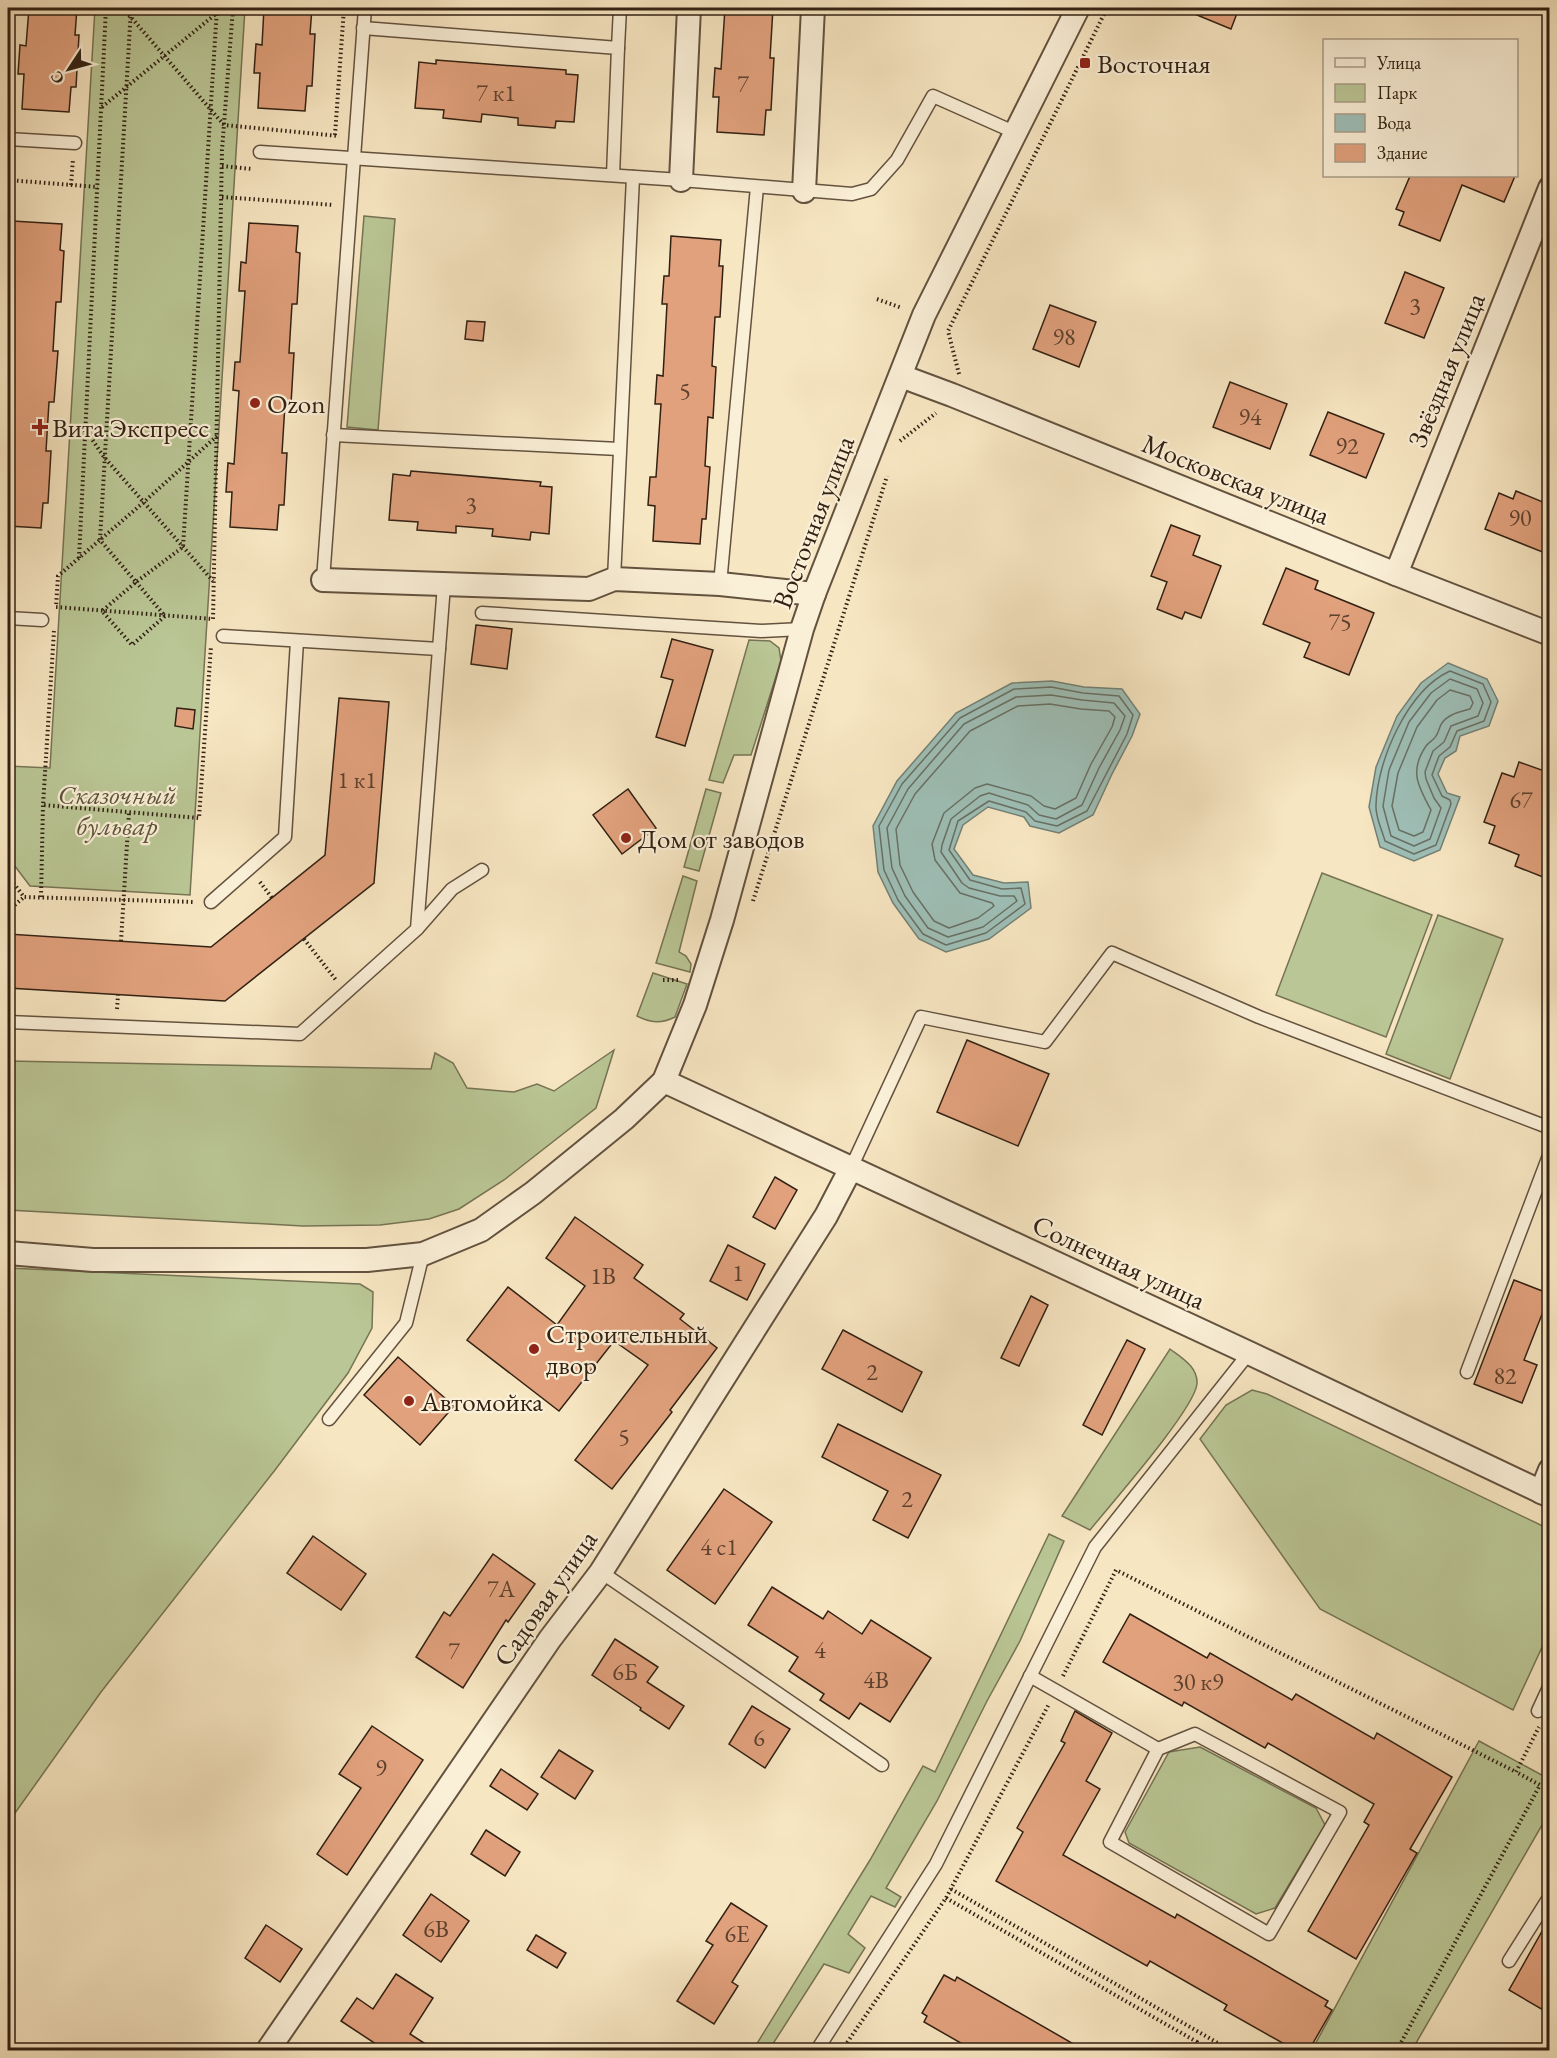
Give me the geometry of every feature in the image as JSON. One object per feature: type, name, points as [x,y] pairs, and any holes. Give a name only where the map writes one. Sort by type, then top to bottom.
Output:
[{"type":"street","points":[[681,180],[689,8]]},
{"type":"street","points":[[804,191],[813,8]]},
{"type":"street","name":"Восточная улица","points":[[664,1081],[695,1005],[726,909],[802,629],[814,594],[924,315],[1078,8]]},
{"type":"street","name":"Звёздная улица","points":[[1396,574],[1550,188]]},
{"type":"street","name":"Московская улица","points":[[901,376],[1550,634]]},
{"type":"street","points":[[323,580],[589,590],[614,579],[720,584],[814,594]]},
{"type":"street","points":[[8,1253],[93,1260],[367,1260],[423,1254],[481,1230],[516,1205],[624,1119],[664,1081]]},
{"type":"street","name":"Солнечная улица","points":[[664,1081],[1249,1353],[1545,1494]]},
{"type":"street","name":"Садовая улица","points":[[268,2050],[550,1639],[601,1572],[826,1216],[851,1168]]},
{"type":"street","points":[[1545,1494],[1550,1470]]},
{"type":"lane","points":[[323,580],[365,8]]},
{"type":"lane","points":[[612,175],[620,8]]},
{"type":"lane","points":[[363,28],[618,48]]},
{"type":"lane","points":[[260,152],[612,175],[852,194],[871,189],[897,160],[933,96],[1014,132]]},
{"type":"lane","points":[[8,139],[75,142]]},
{"type":"lane","points":[[614,579],[633,177]]},
{"type":"lane","points":[[720,584],[757,187]]},
{"type":"lane","points":[[333,435],[619,449]]},
{"type":"lane","points":[[417,929],[444,585]]},
{"type":"lane","points":[[482,613],[761,631],[802,629]]},
{"type":"lane","points":[[8,618],[42,620]]},
{"type":"lane","points":[[216,636],[439,649]]},
{"type":"lane","points":[[211,902],[285,837],[297,641]]},
{"type":"lane","points":[[8,1022],[300,1034],[417,929],[452,889],[482,870]]},
{"type":"lane","points":[[851,1168],[921,1017],[1045,1041],[1112,953],[1259,1017],[1550,1128]]},
{"type":"lane","points":[[1467,1372],[1550,1153]]},
{"type":"lane","points":[[329,1419],[406,1323],[423,1254]]},
{"type":"lane","points":[[817,2050],[936,1864],[1095,1546],[1249,1353]]},
{"type":"lane","points":[[601,1572],[882,1765]]},
{"type":"lane","points":[[1030,1676],[1158,1749]]},
{"type":"lane","points":[[1538,1711],[1550,1685]]},
{"type":"lane","points":[[1195,1734],[1340,1812],[1269,1934],[1110,1842],[1158,1749],[1195,1734]]},
{"type":"lane","points":[[1509,1961],[1550,1896]]},
{"type":"path","points":[[79,558],[106,8]]},
{"type":"path","points":[[123,8],[224,125],[355,137]]},
{"type":"path","points":[[131,8],[100,540],[165,616]]},
{"type":"path","points":[[102,107],[217,10],[223,8]]},
{"type":"path","points":[[44,805],[199,818],[216,636],[213,619],[221,197],[233,8]]},
{"type":"path","points":[[335,135],[344,8]]},
{"type":"path","points":[[898,442],[946,404],[952,395],[959,376],[948,331],[1107,8]]},
{"type":"path","points":[[102,611],[183,547],[217,10]]},
{"type":"path","points":[[71,185],[75,142]]},
{"type":"path","points":[[8,180],[98,187]]},
{"type":"path","points":[[221,197],[350,206]]},
{"type":"path","points":[[85,429],[104,457],[214,581]]},
{"type":"path","points":[[213,619],[56,607],[58,576],[217,436]]},
{"type":"path","points":[[752,906],[891,465]]},
{"type":"path","points":[[102,611],[132,645],[165,616]]},
{"type":"path","points":[[41,897],[54,630]]},
{"type":"path","points":[[122,941],[129,812]]},
{"type":"path","points":[[8,876],[24,897]]},
{"type":"path","points":[[8,911],[24,897],[211,902]]},
{"type":"path","points":[[304,939],[346,993]]},
{"type":"path","points":[[663,980],[703,981]]},
{"type":"path","points":[[1397,2050],[1540,1785],[1516,1772],[1540,1725]]},
{"type":"path","points":[[951,1889],[1230,2050]]},
{"type":"path","points":[[946,1898],[1197,2042],[1198,2050]]},
{"type":"green space","name":"Сказочный бульвар","points":[[95,8],[245,8],[190,895],[30,886],[8,857],[8,766],[50,768]]},
{"type":"green space","points":[[364,216],[395,219],[378,430],[347,427]]},
{"type":"green space","points":[[749,640],[770,641],[779,648],[781,661],[751,755],[734,755],[723,783],[709,780]]},
{"type":"green space","points":[[706,789],[721,793],[699,871],[684,867]]},
{"type":"green space","points":[[1322,873],[1432,915],[1386,1037],[1276,995]]},
{"type":"green space","points":[[683,876],[697,881],[679,952],[686,956],[691,964],[690,972],[656,963]]},
{"type":"green space","points":[[1438,915],[1503,939],[1450,1079],[1386,1054]]},
{"type":"green space","points":[[653,973],[687,984],[675,1017],[661,1022],[637,1016]]},
{"type":"green space","points":[[614,1050],[596,1108],[504,1180],[459,1209],[429,1219],[380,1225],[303,1226],[8,1210],[8,1061],[431,1069],[435,1053],[453,1063],[467,1088],[514,1092],[537,1084],[554,1091]]},
{"type":"green space","points":[[8,1268],[360,1284],[373,1292],[372,1328],[348,1373],[101,1692],[8,1823]]},
{"type":"green space","points":[[1170,1349],[1192,1368],[1197,1378],[1192,1397],[1182,1414],[1090,1530],[1062,1516]]},
{"type":"green space","points":[[1252,1390],[1267,1394],[1549,1529],[1549,1632],[1513,1710],[1320,1609],[1200,1439],[1226,1405]]},
{"type":"green space","points":[[1049,1534],[1064,1541],[1020,1641],[937,1801],[886,1888],[901,1897],[895,1907],[871,1896],[848,1934],[865,1948],[849,1973],[824,1964],[769,2050],[753,2050],[870,1860],[923,1766],[935,1772]]},
{"type":"green space","points":[[1479,1741],[1549,1779],[1549,1813],[1412,2050],[1312,2050]]},
{"type":"green space","points":[[1200,1747],[1316,1808],[1325,1825],[1275,1908],[1256,1914],[1129,1843],[1125,1832],[1169,1752]]},
{"type":"water","points":[[1448,663],[1487,679],[1498,701],[1489,726],[1460,736],[1456,751],[1445,758],[1438,774],[1447,793],[1460,797],[1440,850],[1414,861],[1380,847],[1369,807],[1376,767],[1397,716],[1421,683]]},
{"type":"water","points":[[1052,681],[1084,687],[1122,689],[1140,714],[1132,736],[1093,815],[1059,833],[1030,826],[1024,817],[988,807],[963,825],[954,849],[973,875],[1004,883],[1028,882],[1031,908],[989,939],[946,952],[919,939],[893,903],[878,872],[873,826],[897,781],[956,713],[1012,683]]},
{"type":"building","points":[[29,8],[77,8],[75,35],[79,35],[76,87],[71,87],[69,112],[22,109],[24,74],[18,74],[20,45],[26,46]]},
{"type":"building","points":[[264,8],[312,8],[310,34],[315,34],[312,86],[307,86],[305,111],[258,108],[260,73],[254,73],[256,44],[262,45]]},
{"type":"building","points":[[725,8],[773,8],[770,58],[774,58],[771,110],[766,110],[764,135],[717,132],[719,97],[713,97],[715,68],[721,69]]},
{"type":"building","points":[[1180,8],[1239,8],[1231,29]]},
{"type":"building","points":[[436,60],[566,70],[566,74],[578,75],[574,122],[556,121],[555,128],[518,125],[518,118],[482,114],[481,122],[443,118],[444,110],[415,108],[419,62],[436,64]]},
{"type":"building","points":[[1410,177],[1515,177],[1504,202],[1462,185],[1440,241],[1399,225],[1404,212],[1396,209]]},
{"type":"building","points":[[12,221],[62,224],[60,250],[64,251],[61,302],[56,302],[53,351],[58,351],[54,402],[49,402],[46,451],[51,451],[48,503],[43,503],[41,528],[8,526],[8,260],[10,261]]},
{"type":"building","points":[[249,223],[298,226],[296,252],[300,253],[297,304],[292,304],[289,353],[294,353],[291,404],[285,404],[282,453],[287,453],[284,505],[279,505],[277,530],[230,527],[232,492],[226,492],[228,463],[234,464],[239,391],[233,390],[235,362],[240,362],[245,291],[239,291],[241,262],[246,263]]},
{"type":"building","points":[[671,236],[721,240],[719,266],[723,266],[720,317],[715,317],[712,366],[716,367],[713,418],[708,417],[705,466],[710,467],[706,519],[702,519],[700,544],[653,541],[655,506],[648,505],[650,477],[656,477],[661,404],[655,404],[657,375],[663,376],[667,304],[662,304],[664,276],[669,276]]},
{"type":"building","points":[[1405,272],[1444,288],[1424,338],[1385,323]]},
{"type":"building","points":[[1050,305],[1096,322],[1079,367],[1033,349]]},
{"type":"building","points":[[467,321],[485,322],[483,341],[465,339]]},
{"type":"building","points":[[1230,382],[1287,404],[1270,449],[1213,427]]},
{"type":"building","points":[[1328,412],[1384,434],[1366,478],[1310,455]]},
{"type":"building","points":[[411,471],[541,482],[540,486],[552,487],[549,534],[531,532],[530,540],[492,536],[493,529],[456,526],[456,533],[417,530],[418,522],[389,520],[393,474],[410,476]]},
{"type":"building","points":[[1516,491],[1550,505],[1550,555],[1485,529],[1499,493],[1513,499]]},
{"type":"building","points":[[1171,525],[1200,536],[1193,555],[1221,566],[1201,618],[1185,612],[1182,619],[1157,609],[1167,582],[1151,576]]},
{"type":"building","points":[[1286,568],[1318,581],[1315,589],[1374,613],[1349,675],[1304,657],[1310,643],[1263,624]]},
{"type":"building","points":[[476,625],[512,629],[507,669],[471,664]]},
{"type":"building","points":[[672,639],[713,650],[685,746],[656,737],[673,680],[661,677]]},
{"type":"building","points":[[339,698],[389,702],[374,883],[225,1001],[8,988],[8,934],[211,947],[325,855]]},
{"type":"building","points":[[177,708],[195,710],[193,729],[175,726]]},
{"type":"building","points":[[1519,762],[1550,773],[1550,860],[1543,877],[1515,866],[1519,855],[1489,843],[1495,826],[1484,822],[1502,773],[1514,777]]},
{"type":"building","points":[[628,789],[656,828],[622,854],[593,815]]},
{"type":"building","points":[[967,1040],[1049,1074],[1018,1146],[937,1112]]},
{"type":"building","points":[[775,1177],[797,1190],[775,1229],[753,1217]]},
{"type":"building","points":[[575,1217],[643,1265],[634,1278],[684,1314],[680,1319],[717,1348],[670,1410],[672,1412],[612,1489],[575,1460],[648,1365],[614,1341],[559,1411],[467,1340],[508,1287],[557,1325],[585,1286],[546,1258]]},
{"type":"building","points":[[728,1245],[765,1264],[747,1300],[710,1281]]},
{"type":"building","points":[[1514,1280],[1550,1294],[1524,1360],[1537,1365],[1522,1403],[1474,1384]]},
{"type":"building","points":[[1031,1296],[1048,1305],[1019,1366],[1001,1358]]},
{"type":"building","points":[[843,1330],[922,1372],[902,1412],[822,1369]]},
{"type":"building","points":[[1127,1340],[1145,1349],[1102,1435],[1083,1425]]},
{"type":"building","name":"Автомойка","points":[[398,1357],[454,1406],[420,1445],[364,1395]]},
{"type":"building","points":[[838,1424],[941,1475],[908,1538],[873,1520],[888,1491],[822,1457]]},
{"type":"building","points":[[724,1489],[772,1522],[715,1604],[667,1570]]},
{"type":"building","points":[[313,1536],[366,1574],[341,1610],[287,1573]]},
{"type":"building","points":[[493,1554],[535,1584],[508,1622],[506,1620],[463,1688],[416,1657],[444,1612],[450,1616]]},
{"type":"building","points":[[772,1587],[823,1619],[828,1611],[862,1634],[871,1620],[931,1658],[890,1722],[860,1703],[849,1719],[820,1700],[824,1694],[789,1671],[798,1657],[748,1625]]},
{"type":"building","points":[[1130,1614],[1207,1658],[1210,1653],[1292,1700],[1296,1694],[1374,1739],[1377,1733],[1452,1777],[1410,1849],[1417,1853],[1356,1959],[1308,1931],[1369,1825],[1364,1822],[1374,1804],[1268,1743],[1265,1748],[1184,1702],[1182,1706],[1103,1662]]},
{"type":"building","points":[[615,1639],[658,1667],[647,1682],[684,1706],[669,1729],[592,1675]]},
{"type":"building","points":[[752,1706],[790,1729],[765,1768],[729,1744]]},
{"type":"building","points":[[1075,1711],[1112,1733],[1086,1781],[1100,1789],[1063,1855],[1175,1918],[1177,1914],[1328,2001],[1325,2006],[1332,2010],[1309,2050],[1295,2050],[1224,2010],[1227,2005],[1150,1961],[1147,1966],[996,1881],[1023,1832],[1017,1828],[1065,1743],[1061,1741]]},
{"type":"building","points":[[372,1726],[423,1760],[347,1875],[317,1854],[361,1788],[339,1774]]},
{"type":"building","points":[[559,1750],[593,1771],[575,1799],[541,1777]]},
{"type":"building","points":[[501,1769],[538,1794],[527,1810],[490,1786]]},
{"type":"building","points":[[486,1830],[520,1852],[505,1876],[471,1854]]},
{"type":"building","points":[[431,1894],[469,1921],[441,1962],[403,1935]]},
{"type":"building","points":[[731,1903],[767,1926],[732,1982],[738,1986],[714,2024],[677,2001],[713,1945],[706,1941]]},
{"type":"building","points":[[1550,1917],[1550,2014],[1509,1990]]},
{"type":"building","points":[[266,1925],[302,1949],[280,1982],[245,1958]]},
{"type":"building","points":[[536,1935],[566,1953],[557,1968],[527,1950]]},
{"type":"building","points":[[396,1974],[433,1998],[410,2034],[435,2050],[385,2050],[341,2021],[357,1998],[373,2009]]},
{"type":"building","points":[[944,1975],[955,1981],[957,1977],[1084,2050],[973,2050],[924,2022],[927,2016],[922,2013]]},
{"type":"place","name":"Восточная","points":[[1085,63]]},
{"type":"place","name":"Ozon","points":[[255,403]]},
{"type":"place","name":"Вита Экспресс","points":[[40,427]]},
{"type":"place","name":"Дом от заводов","points":[[626,838]]},
{"type":"place","name":"Строительный двор","points":[[534,1349]]},
{"type":"place","name":"Автомойка","points":[[409,1401]]}]
